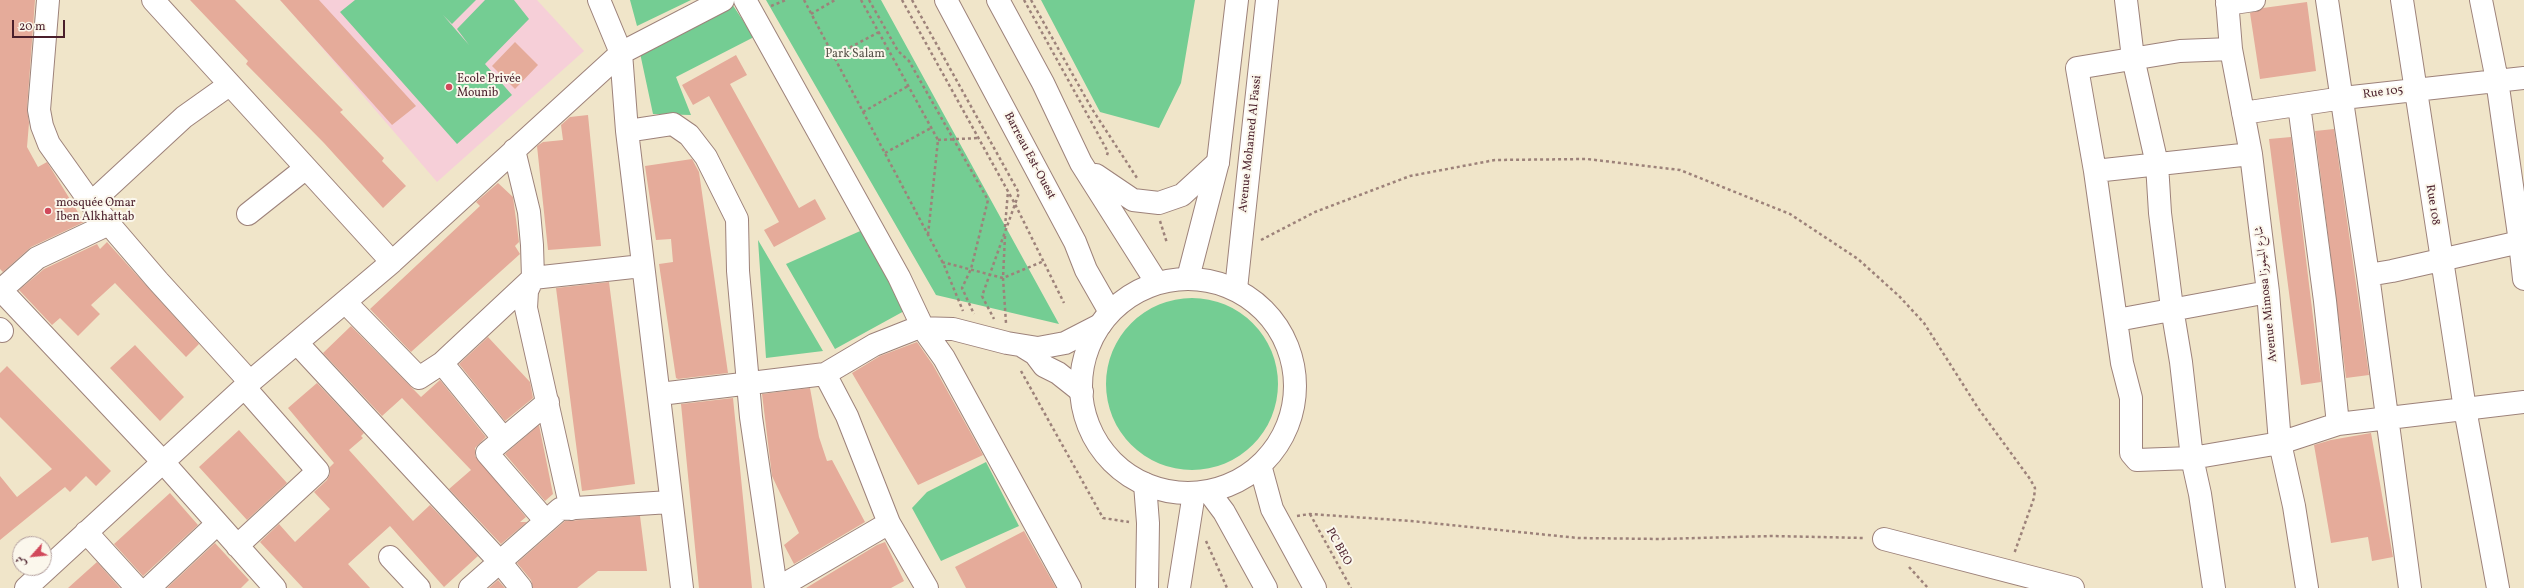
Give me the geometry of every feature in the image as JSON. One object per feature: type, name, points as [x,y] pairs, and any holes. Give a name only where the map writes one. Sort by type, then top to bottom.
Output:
[{"type":"street","points":[[48,0],[39,110],[42,126],[49,144],[91,203],[247,385],[318,471],[237,546]]},
{"type":"street","points":[[153,0],[392,262]]},
{"type":"street","points":[[599,0],[621,53],[627,131],[642,266],[660,394],[670,502],[682,588]]},
{"type":"street","points":[[26,588],[247,385],[346,303],[621,53],[723,0]]},
{"type":"street","points":[[745,0],[899,277],[924,330],[944,358],[1070,588]]},
{"type":"street","name":"Barreau Est-Ouest","points":[[946,0],[1075,242],[1105,319]]},
{"type":"street","points":[[998,0],[1043,83],[1081,163],[1157,283]]},
{"type":"street","points":[[1188,278],[1218,162],[1237,0]]},
{"type":"street","name":"Avenue Mohamed Al Fassi","points":[[1236,289],[1267,0]]},
{"type":"street","points":[[2126,0],[2133,58],[2157,164],[2160,214],[2172,308],[2182,362],[2192,458],[2200,494],[2214,588]]},
{"type":"street","points":[[2227,2],[2254,0]]},
{"type":"street","points":[[2327,0],[2343,98],[2368,275],[2386,420],[2410,588]]},
{"type":"street","name":"Rue 108","points":[[2402,0],[2414,90],[2465,409],[2498,588]]},
{"type":"street","points":[[2481,0],[2497,80],[2524,279]]},
{"type":"street","name":"Avenue Mimosa شارع الميموزا","points":[[2227,2],[2231,50],[2251,154],[2268,292],[2280,443],[2294,506],[2307,588]]},
{"type":"street","points":[[2231,50],[2180,51],[2077,68],[2095,171],[2122,363],[2131,398],[2132,453],[2137,460],[2192,458],[2280,443],[2338,424],[2386,420],[2524,402]]},
{"type":"street","name":"Rue 105","points":[[2243,113],[2299,106],[2343,98],[2524,78]]},
{"type":"street","points":[[91,203],[184,117],[230,85]]},
{"type":"street","points":[[2299,106],[2325,301],[2338,424]]},
{"type":"street","points":[[627,131],[673,124],[689,135],[706,157],[737,219],[739,237],[737,252],[747,386],[777,588],[889,523]]},
{"type":"street","points":[[514,150],[528,212],[533,278],[527,290],[526,308],[548,402],[570,510]]},
{"type":"street","points":[[2095,171],[2251,154]]},
{"type":"street","points":[[1081,163],[1099,178],[1125,196],[1154,204],[1182,195],[1218,162]]},
{"type":"street","points":[[248,214],[306,168]]},
{"type":"street","points":[[109,224],[37,258],[0,290],[163,462],[275,588]]},
{"type":"street","points":[[2368,275],[2392,272],[2520,242]]},
{"type":"street","points":[[346,303],[418,378],[442,363],[533,278],[642,266]]},
{"type":"street","points":[[660,394],[747,386],[825,374],[897,335],[917,328],[924,330],[953,329],[1009,339],[1038,348],[1065,343],[1105,319],[1124,300],[1157,283],[1188,278],[1213,281],[1236,289],[1267,313],[1287,345],[1293,363],[1296,381],[1290,418],[1273,452],[1244,478],[1202,492],[1161,489],[1145,484],[1130,476],[1106,453],[1089,424],[1082,392],[1085,357],[1105,319]]},
{"type":"street","points":[[2117,320],[2172,308],[2268,292]]},
{"type":"street","points":[[1009,339],[1035,354],[1044,366],[1058,373],[1082,392]]},
{"type":"street","points":[[297,344],[500,562],[521,588]]},
{"type":"street","points":[[442,363],[503,438]]},
{"type":"street","points":[[825,374],[847,416],[889,523],[920,586]]},
{"type":"street","points":[[545,520],[487,453],[503,438],[548,402]]},
{"type":"street","points":[[1260,465],[1266,490],[1277,520],[1315,588]]},
{"type":"street","points":[[1145,484],[1148,524],[1147,588]]},
{"type":"street","points":[[1179,588],[1202,492]]},
{"type":"street","points":[[1202,492],[1224,512],[1266,588]]},
{"type":"street","points":[[470,588],[545,520],[560,509],[570,510],[670,502]]},
{"type":"street","points":[[149,588],[218,524]]},
{"type":"street","points":[[86,532],[137,588]]},
{"type":"street","points":[[1884,539],[2006,569],[2040,584],[2072,588]]},
{"type":"street","points":[[390,557],[418,588]]},
{"type":"path","points":[[804,0],[928,235],[965,315]]},
{"type":"path","points":[[811,14],[835,0]]},
{"type":"path","points":[[861,0],[938,140],[928,235]]},
{"type":"path","points":[[869,0],[898,51],[908,61],[952,140],[988,200],[971,269],[962,288],[976,319],[970,317]]},
{"type":"path","points":[[902,0],[1015,204],[1064,304]]},
{"type":"path","points":[[912,0],[1019,193],[982,296],[1009,339],[1065,452],[1103,518],[1148,524]]},
{"type":"path","points":[[1024,0],[1108,152],[1099,178]]},
{"type":"path","points":[[1031,0],[1092,109],[1154,204],[1167,243]]},
{"type":"path","points":[[834,56],[879,32]]},
{"type":"path","points":[[863,112],[908,86]]},
{"type":"path","points":[[885,154],[931,128]]},
{"type":"path","points":[[938,140],[979,138]]},
{"type":"path","points":[[1239,251],[1315,212],[1410,176],[1495,160],[1587,159],[1680,170],[1790,214],[1858,259],[1900,296],[1924,323],[1978,408],[2030,479],[2035,488],[2034,498],[2018,546],[2006,569]]},
{"type":"path","points":[[1008,191],[1003,278],[1009,339]]},
{"type":"path","points":[[941,262],[1003,278],[1044,261]]},
{"type":"path","points":[[1277,520],[1310,514],[1411,520],[1578,538],[1660,539],[1772,536],[1884,539]]},
{"type":"path","name":"PC BEO","points":[[1310,514],[1351,588]]},
{"type":"path","points":[[1204,534],[1227,588]]},
{"type":"shaded area","name":"Ecole Privée Mounib","points":[[281,0],[537,0],[584,51],[437,182]]},
{"type":"green space","points":[[355,0],[476,0],[452,24],[443,15],[469,45],[457,29],[485,0],[514,0],[529,19],[485,64],[512,95],[457,144],[340,12]]},
{"type":"green space","points":[[630,0],[691,0],[637,26]]},
{"type":"green space","name":"Park Salam","points":[[766,0],[881,0],[1059,324],[936,295]]},
{"type":"green space","points":[[1041,0],[1195,0],[1181,83],[1159,128],[1100,112]]},
{"type":"green space","points":[[732,4],[754,37],[676,77],[691,115],[653,114],[640,53]]},
{"type":"green space","points":[[867,228],[906,310],[835,349],[786,264]]},
{"type":"green space","points":[[758,240],[823,351],[766,358]]},
{"type":"green space","points":[[1184,298],[1200,298],[1225,304],[1233,308],[1247,317],[1259,329],[1272,351],[1278,376],[1278,392],[1272,417],[1259,439],[1247,451],[1225,464],[1200,470],[1184,470],[1159,464],[1151,460],[1137,451],[1125,439],[1112,417],[1106,392],[1106,376],[1112,351],[1116,343],[1125,329],[1137,317],[1159,304]]},
{"type":"green space","points":[[986,462],[1019,526],[941,561],[912,508],[927,492]]},
{"type":"building","points":[[0,0],[35,0],[27,109],[29,123],[27,147],[38,167],[47,162],[84,222],[31,247],[3,272],[0,269]]},
{"type":"building","points":[[190,0],[235,0],[343,110],[340,112],[384,158],[382,161],[406,186],[383,208],[324,143],[246,64],[248,61]]},
{"type":"building","points":[[280,0],[319,0],[416,106],[392,125]]},
{"type":"building","points":[[2307,2],[2316,71],[2260,79],[2250,13],[2263,8]]},
{"type":"building","points":[[515,42],[538,65],[515,89],[492,66]]},
{"type":"building","points":[[736,55],[747,75],[730,84],[799,208],[815,199],[826,219],[774,247],[764,230],[779,222],[709,96],[693,105],[682,85]]},
{"type":"building","points":[[588,115],[601,246],[548,250],[537,146],[543,142],[563,140],[561,125],[570,117]]},
{"type":"building","points":[[2334,129],[2369,375],[2346,378],[2315,131]]},
{"type":"building","points":[[2291,137],[2321,382],[2301,385],[2269,139]]},
{"type":"building","points":[[692,159],[699,172],[728,373],[678,379],[676,378],[659,264],[673,262],[671,239],[656,240],[645,166]]},
{"type":"building","points":[[498,183],[513,197],[519,242],[515,246],[520,254],[411,352],[370,309],[480,206],[476,202]]},
{"type":"building","points":[[107,242],[199,344],[186,357],[115,283],[91,305],[100,314],[78,336],[60,318],[52,325],[19,290],[44,269],[97,244],[100,249]]},
{"type":"building","points":[[609,282],[635,484],[582,491],[556,288]]},
{"type":"building","points":[[351,326],[421,397],[440,380],[486,437],[475,448],[475,456],[526,517],[520,522],[527,522],[501,544],[449,489],[471,470],[402,398],[382,416],[323,353]]},
{"type":"building","points":[[488,337],[530,382],[533,398],[505,421],[459,364]]},
{"type":"building","points":[[917,342],[933,365],[983,455],[918,485],[852,373],[880,356]]},
{"type":"building","points":[[135,345],[184,397],[160,421],[110,368]]},
{"type":"building","points":[[7,366],[111,471],[96,486],[86,476],[70,492],[65,487],[0,540],[0,476],[17,497],[52,469],[0,417],[0,373]]},
{"type":"building","points":[[317,383],[364,433],[361,436],[363,438],[349,450],[413,521],[430,505],[478,556],[444,587],[390,526],[348,564],[370,588],[303,588],[260,542],[279,524],[295,542],[330,509],[314,492],[327,480],[330,474],[330,467],[334,463],[288,408]]},
{"type":"building","points":[[810,388],[819,437],[827,461],[832,460],[865,522],[794,564],[784,545],[799,533],[772,476],[762,394]]},
{"type":"building","points":[[733,398],[752,588],[699,588],[681,404]]},
{"type":"building","points":[[539,425],[553,494],[545,501],[505,454]]},
{"type":"building","points":[[239,430],[287,483],[247,520],[199,467]]},
{"type":"building","points":[[2371,433],[2393,557],[2372,561],[2368,537],[2331,543],[2314,445],[2331,440]]},
{"type":"building","points":[[170,493],[198,525],[143,576],[114,544]]},
{"type":"building","points":[[640,516],[647,571],[598,571],[577,588],[533,588],[531,580],[517,563],[565,521]]},
{"type":"building","points":[[1024,531],[1056,588],[966,588],[955,567]]},
{"type":"building","points":[[885,542],[904,581],[891,588],[806,588],[877,545]]},
{"type":"building","points":[[215,543],[249,580],[241,588],[167,588]]},
{"type":"building","points":[[97,562],[120,588],[68,588]]},
{"type":"building","points":[[498,580],[505,588],[489,588]]},
{"type":"place","name":"Ecole Privée Mounib","points":[[449,87]]},
{"type":"place","name":"mosquée Omar Iben Alkhattab","points":[[48,211]]}]
